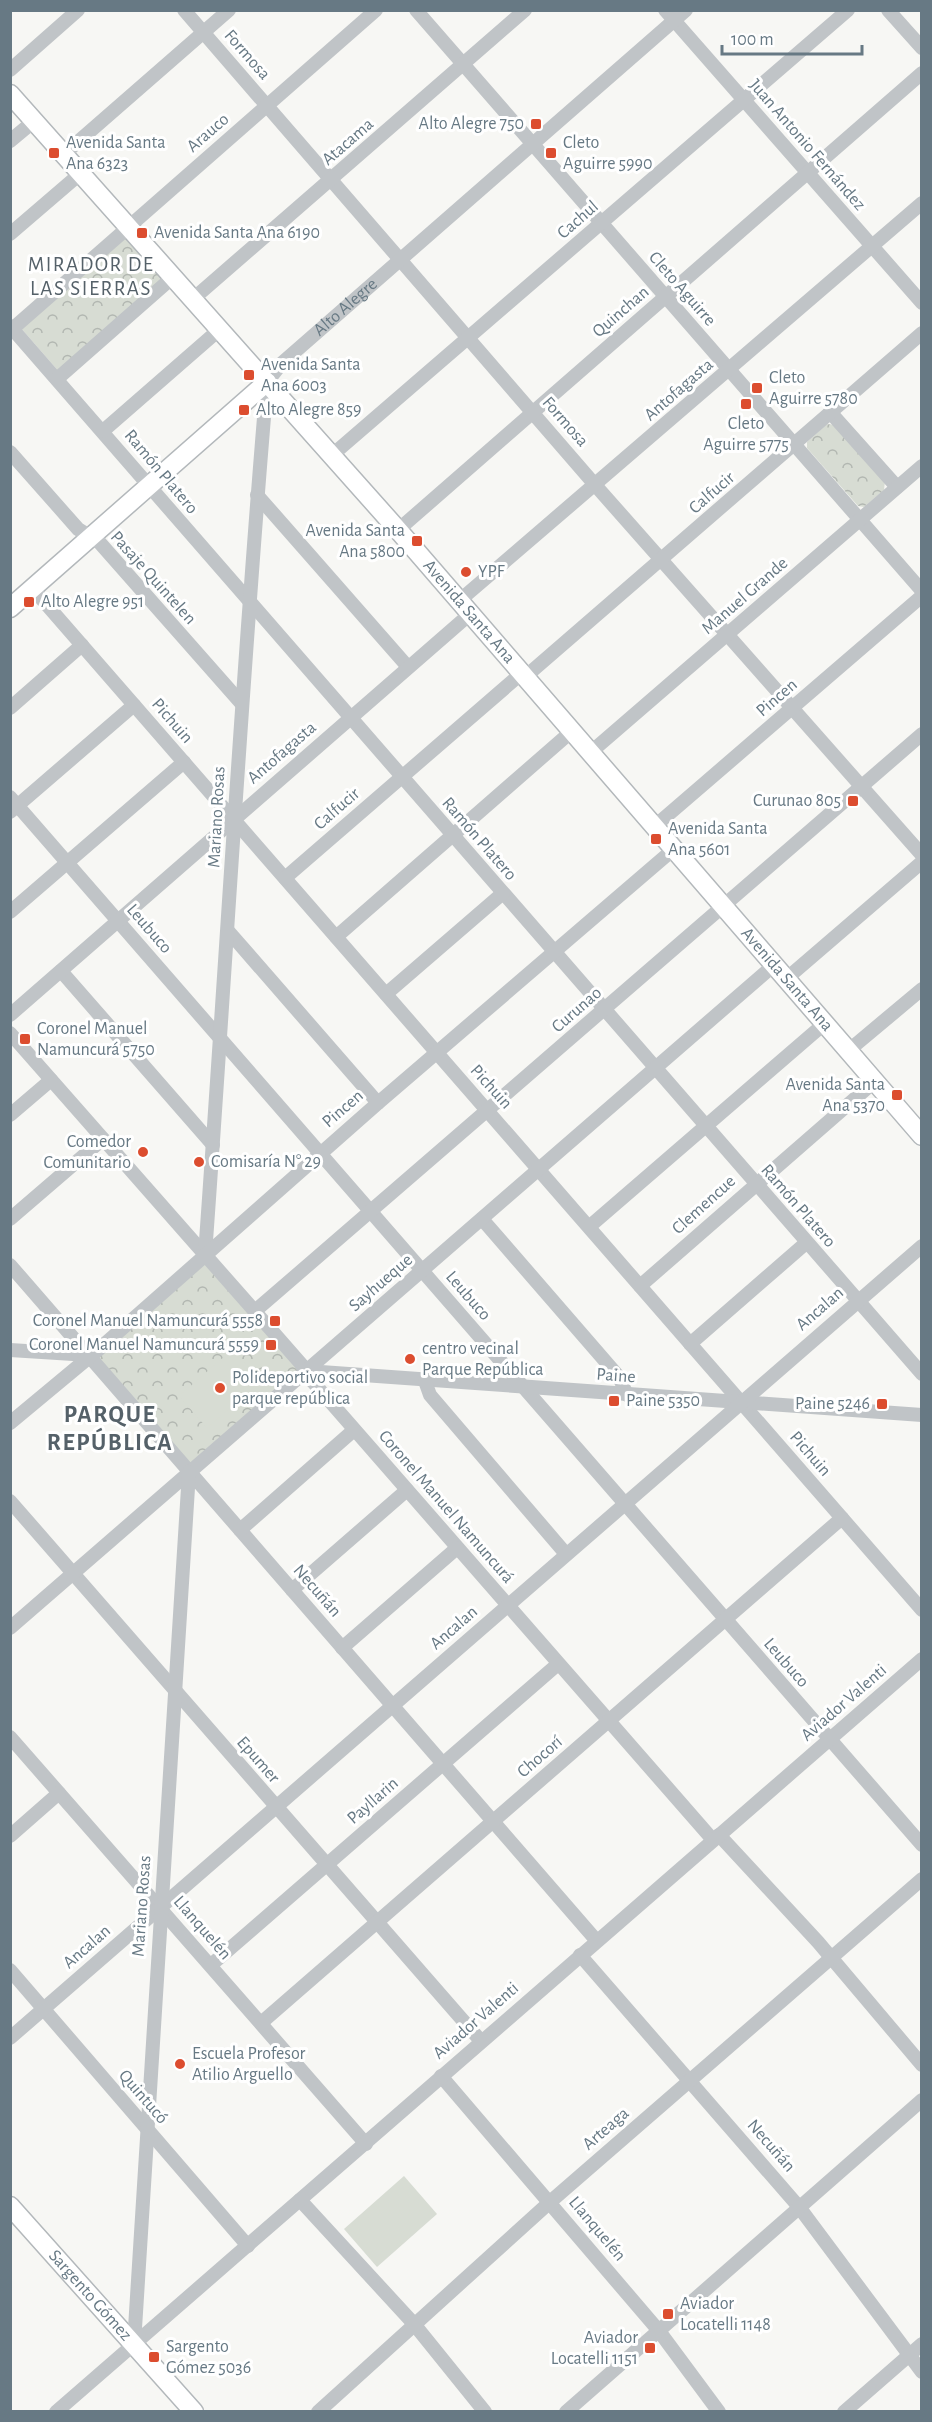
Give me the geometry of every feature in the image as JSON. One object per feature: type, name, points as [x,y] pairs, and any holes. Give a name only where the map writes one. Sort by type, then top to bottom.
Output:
[{"type":"main road","name":"Avenida Santa Ana","points":[[10,94],[398,530],[675,848],[874,1082],[919,1128]]},
{"type":"main road","name":"Alto Alegre","points":[[10,608],[267,381]]},
{"type":"main road","name":"Sargento Gómez","points":[[10,2206],[194,2412]]},
{"type":"street","points":[[10,70],[78,10]]},
{"type":"street","name":"Formosa","points":[[184,10],[596,486],[921,855]]},
{"type":"street","points":[[64,154],[229,10]]},
{"type":"street","name":"Arauco","points":[[11,329],[376,10]]},
{"type":"street","name":"Cleto Aguirre","points":[[416,10],[921,591]]},
{"type":"street","name":"Atacama","points":[[193,299],[525,10]]},
{"type":"street","name":"Alto Alegre","points":[[267,381],[282,363],[533,144],[669,16],[686,10]]},
{"type":"street","name":"Cachul","points":[[331,456],[848,10]]},
{"type":"street","points":[[888,10],[921,48]]},
{"type":"street","name":"Juan Antonio Fernández","points":[[669,16],[921,303]]},
{"type":"street","name":"Quinchan","points":[[398,530],[921,73]]},
{"type":"street","points":[[10,141],[34,121]]},
{"type":"street","points":[[10,234],[81,173]]},
{"type":"street","name":"Antofagasta","points":[[10,1015],[351,718],[408,667],[465,608],[596,486],[921,203]]},
{"type":"street","points":[[57,379],[173,277]]},
{"type":"street","name":"Ramón Platero","points":[[11,329],[103,431],[248,602],[921,1374]]},
{"type":"street","points":[[103,431],[220,329]]},
{"type":"street","name":"Calfucir","points":[[285,878],[661,560],[921,333]]},
{"type":"street","name":"Mariano Rosas","points":[[205,1255],[219,1038],[229,932],[248,602],[267,381]]},
{"type":"street","points":[[830,412],[897,487]]},
{"type":"street","name":"Pasaje Quintelen","points":[[10,452],[78,529],[100,543],[242,704]]},
{"type":"street","name":"Manuel Grande","points":[[591,752],[921,466]]},
{"type":"street","points":[[257,495],[408,667]]},
{"type":"street","name":"Pichuin","points":[[33,589],[590,1226],[921,1610]]},
{"type":"street","name":"Pincen","points":[[655,826],[921,596]]},
{"type":"street","points":[[10,708],[82,645]]},
{"type":"street","points":[[13,805],[134,705]]},
{"type":"street","points":[[336,937],[572,732]]},
{"type":"street","name":"Curunao","points":[[255,1311],[921,734]]},
{"type":"street","points":[[10,912],[184,762]]},
{"type":"street","name":"Leubuco","points":[[13,805],[67,863],[921,1845]]},
{"type":"street","name":"Pincen","points":[[10,1423],[99,1349],[319,1154],[675,848]]},
{"type":"street","points":[[786,979],[921,862]]},
{"type":"street","points":[[386,994],[503,893]]},
{"type":"street","points":[[229,932],[378,1103]]},
{"type":"street","name":"Sayhueque","points":[[10,1628],[774,965]]},
{"type":"street","points":[[61,971],[213,1145]]},
{"type":"street","points":[[848,1051],[921,989]]},
{"type":"street","points":[[590,1226],[824,1024]]},
{"type":"street","name":"Coronel Manuel Namuncurá","points":[[10,1033],[308,1371],[313,1382],[558,1664],[716,1838],[831,1957],[921,2065]]},
{"type":"street","points":[[10,1115],[51,1080]]},
{"type":"street","name":"Clemencue","points":[[640,1286],[874,1082]]},
{"type":"street","points":[[10,1220],[103,1139]]},
{"type":"street","points":[[482,1219],[619,1377],[627,1395]]},
{"type":"street","points":[[690,1344],[806,1243]]},
{"type":"street","name":"Ancalan","points":[[10,2038],[921,1246]]},
{"type":"street","name":"Necuñán","points":[[10,1265],[596,1940]]},
{"type":"street","points":[[10,1350],[89,1355]]},
{"type":"street","name":"Paine","points":[[308,1371],[921,1415]]},
{"type":"street","points":[[425,1381],[430,1395],[566,1554]]},
{"type":"street","points":[[240,1530],[354,1430]]},
{"type":"street","name":"Mariano Rosas","points":[[134,2344],[189,1472]]},
{"type":"street","points":[[292,1590],[407,1490]]},
{"type":"street","name":"Epumer","points":[[10,1501],[480,2040]]},
{"type":"street","name":"Chocorí","points":[[261,2023],[842,1518]]},
{"type":"street","points":[[342,1648],[457,1548]]},
{"type":"street","name":"Aviador Valenti","points":[[56,2412],[366,2144],[480,2040],[921,1659]]},
{"type":"street","name":"Payllarin","points":[[211,1965],[558,1664]]},
{"type":"street","name":"Llanquelén","points":[[10,1737],[366,2144]]},
{"type":"street","points":[[10,1836],[59,1793]]},
{"type":"street","name":"Arteaga","points":[[318,2412],[550,2202],[921,1879]]},
{"type":"street","name":"Necuñán","points":[[580,1955],[799,2207],[921,2372]]},
{"type":"street","name":"Quintucó","points":[[10,1970],[248,2246]]},
{"type":"street","name":"Llanquelén","points":[[441,2076],[659,2331],[718,2412]]},
{"type":"street","points":[[566,2412],[921,2100]]},
{"type":"street","points":[[300,2200],[414,2324],[485,2412]]},
{"type":"street","points":[[844,2412],[921,2344]]},
{"type":"green space","points":[[126,234],[166,280],[60,373],[20,327]]},
{"type":"green space","points":[[827,424],[836,425],[885,481],[884,490],[864,507],[858,506],[807,448],[807,442]]},
{"type":"green space","points":[[205,1255],[307,1371],[189,1472],[94,1361]]},
{"type":"green space","name":"Polideportivo social parque república","points":[[233,1349],[261,1381],[207,1428],[179,1396]]},
{"type":"green space","points":[[404,2176],[437,2214],[377,2267],[344,2229]]},
{"type":"place","name":"Alto Alegre 750","points":[[536,124]]},
{"type":"place","name":"Avenida Santa Ana 6323","points":[[54,153]]},
{"type":"place","name":"Cleto Aguirre 5990","points":[[551,153]]},
{"type":"place","name":"Avenida Santa Ana 6190","points":[[142,233]]},
{"type":"place","name":"Avenida Santa Ana 6003","points":[[249,375]]},
{"type":"place","name":"Cleto Aguirre 5780","points":[[757,388]]},
{"type":"place","name":"Cleto Aguirre 5775","points":[[746,404]]},
{"type":"place","name":"Alto Alegre 859","points":[[244,410]]},
{"type":"place","name":"Avenida Santa Ana 5800","points":[[417,541]]},
{"type":"place","name":"YPF","points":[[466,572]]},
{"type":"place","name":"Alto Alegre 951","points":[[29,602]]},
{"type":"place","name":"Curunao 805","points":[[853,801]]},
{"type":"place","name":"Avenida Santa Ana 5601","points":[[656,839]]},
{"type":"place","name":"Coronel Manuel Namuncurá 5750","points":[[25,1039]]},
{"type":"place","name":"Avenida Santa Ana 5370","points":[[897,1095]]},
{"type":"place","name":"Comedor Comunitario","points":[[143,1152]]},
{"type":"place","name":"Comisaría N° 29","points":[[199,1162]]},
{"type":"place","name":"Coronel Manuel Namuncurá 5558","points":[[275,1321]]},
{"type":"place","name":"Coronel Manuel Namuncurá 5559","points":[[271,1345]]},
{"type":"place","name":"centro vecinal Parque República","points":[[410,1359]]},
{"type":"place","name":"Polideportivo social parque república","points":[[220,1388]]},
{"type":"place","name":"Paine 5350","points":[[614,1401]]},
{"type":"place","name":"Paine 5246","points":[[882,1404]]},
{"type":"place","name":"Escuela Profesor Atilio Arguello","points":[[180,2064]]},
{"type":"place","name":"Aviador Locatelli 1148","points":[[668,2314]]},
{"type":"place","name":"Aviador Locatelli 1151","points":[[650,2348]]},
{"type":"place","name":"Sargento Gómez 5036","points":[[154,2357]]},
{"type":"district","name":"MIRADOR DE LAS SIERRAS","points":[[91,276]]},
{"type":"district","name":"PARQUE REPÚBLICA","points":[[110,1429]]}]
